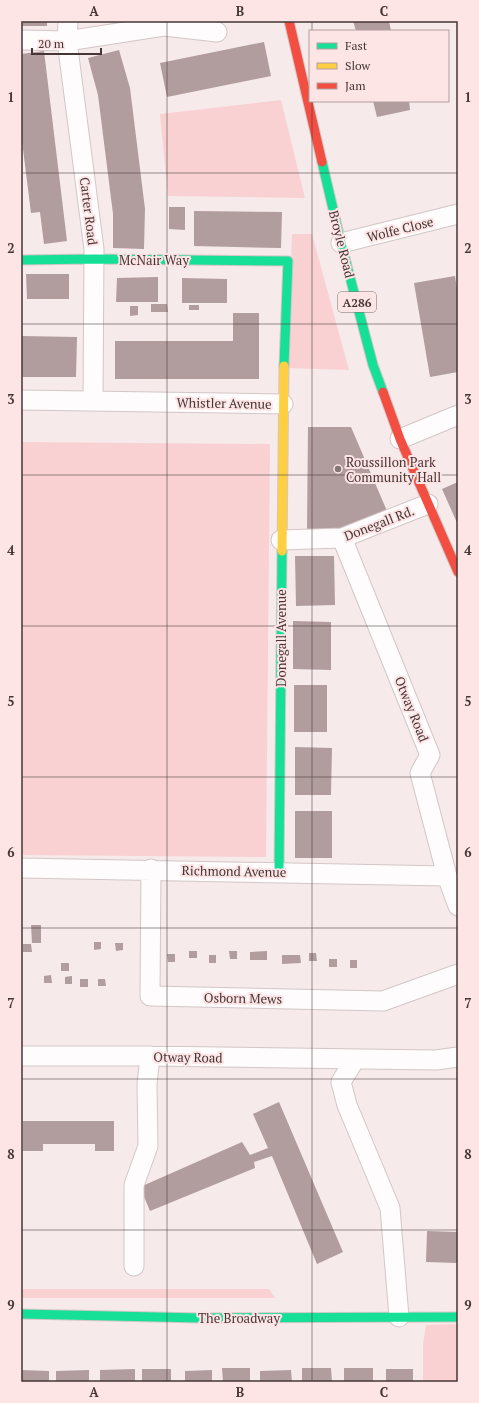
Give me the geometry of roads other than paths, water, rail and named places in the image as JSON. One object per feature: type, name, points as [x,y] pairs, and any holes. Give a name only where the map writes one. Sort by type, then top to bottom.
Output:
[{"type":"street","name":"Carter Road","points":[[68,21],[67,41],[94,249],[93,401]]},
{"type":"street","name":"Broyle Road","points":[[289,21],[341,243],[373,365],[400,440],[458,572]]},
{"type":"street","points":[[21,40],[67,41],[164,23],[217,32]]},
{"type":"street","name":"Wolfe Close","points":[[341,243],[458,214]]},
{"type":"street","name":"McNair Way","points":[[21,260],[94,259],[288,261]]},
{"type":"street","name":"Whistler Avenue","points":[[21,400],[283,404],[288,261]]},
{"type":"street","name":"Donegall Avenue","points":[[279,873],[283,404]]},
{"type":"street","points":[[400,440],[458,415]]},
{"type":"street","name":"Donegall Rd.","points":[[281,540],[342,538],[428,504]]},
{"type":"street","name":"Otway Road","points":[[342,538],[430,755],[420,773],[448,876],[458,906]]},
{"type":"street","name":"Richmond Avenue","points":[[21,868],[151,869],[448,876]]},
{"type":"street","name":"Osborn Mews","points":[[151,869],[150,996],[382,1001],[458,974]]},
{"type":"street","name":"Otway Road","points":[[21,1056],[150,1056],[436,1060],[458,1057]]},
{"type":"street","points":[[134,1266],[134,1185],[148,1146],[147,1084],[150,1056]]},
{"type":"street","points":[[355,1059],[341,1082],[347,1105],[390,1208],[399,1317]]},
{"type":"street","name":"The Broadway","points":[[21,1314],[201,1318],[458,1317]]},
{"type":"place","name":"Roussillon Park Community Hall","points":[[338,469]]}]
